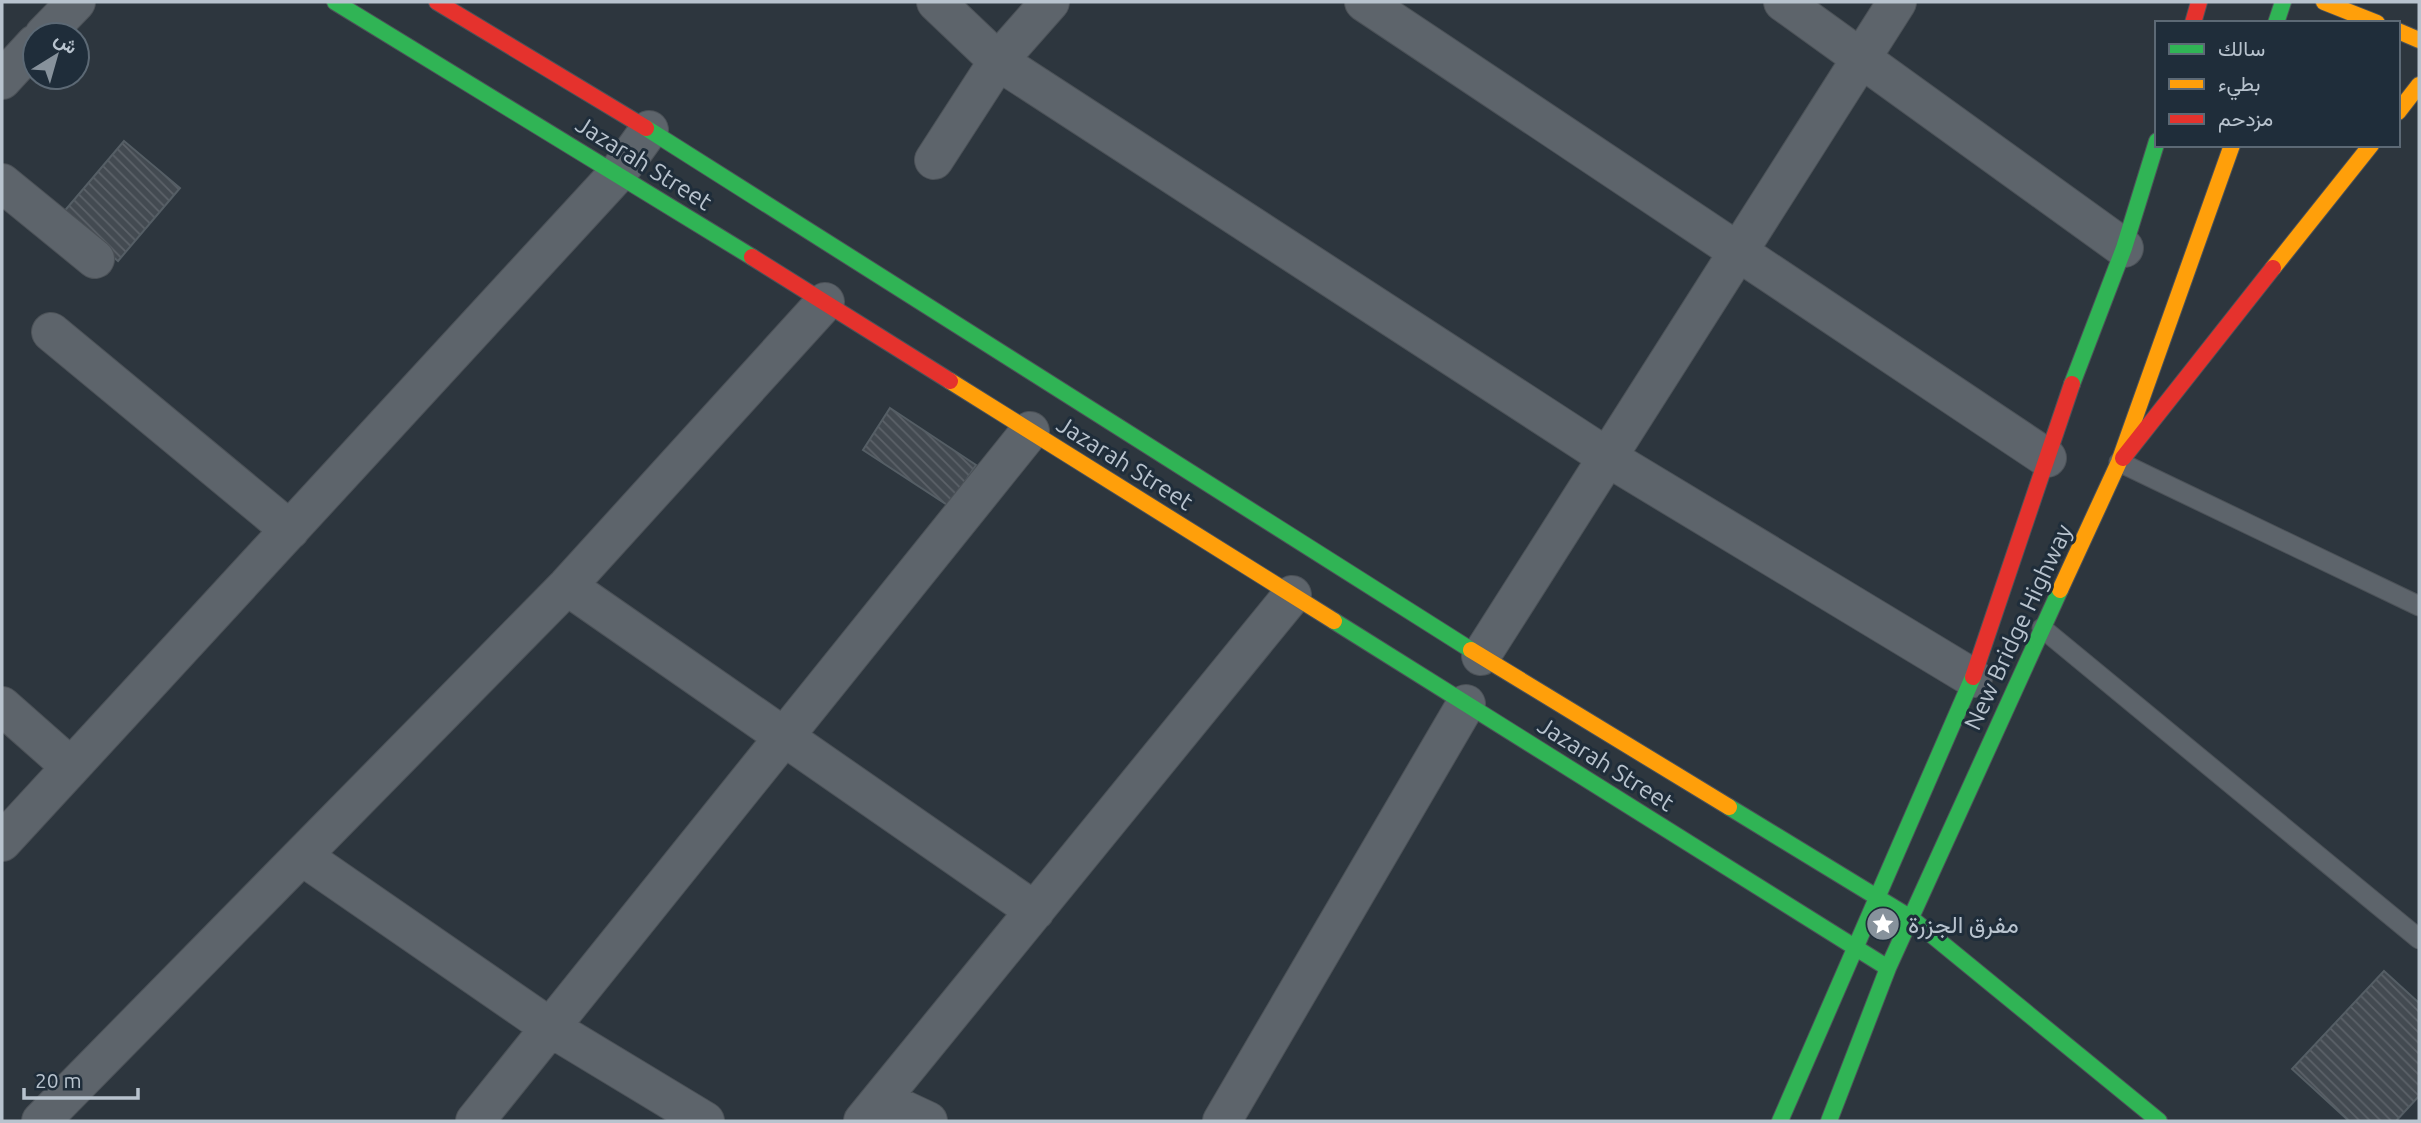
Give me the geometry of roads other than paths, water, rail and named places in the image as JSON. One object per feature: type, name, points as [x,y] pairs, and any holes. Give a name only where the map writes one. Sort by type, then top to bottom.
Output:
[{"type":"main road","name":"Jazarah Street","points":[[335,2],[618,173],[1888,968]]},
{"type":"main road","name":"Jazarah Street","points":[[437,2],[649,130],[1481,656],[1911,918],[2159,1121]]},
{"type":"main road","points":[[2194,21],[2199,2]]},
{"type":"main road","points":[[2277,21],[2283,2]]},
{"type":"main road","points":[[2324,2],[2371,21]]},
{"type":"main road","points":[[2400,33],[2419,40]]},
{"type":"main road","points":[[2400,109],[2419,85]]},
{"type":"main road","name":"New Bridge Highway","points":[[1780,1121],[1854,945],[1973,677],[2047,458],[2124,248],[2155,147]]},
{"type":"main road","name":"New Bridge Highway","points":[[1829,1121],[1888,968],[2119,462],[2231,147]]},
{"type":"main road","points":[[2119,462],[2369,147]]},
{"type":"street","points":[[58,21],[76,2]]},
{"type":"street","points":[[936,2],[998,61],[1607,457],[1973,677]]},
{"type":"street","points":[[934,160],[998,61],[1050,2]]},
{"type":"street","points":[[1364,2],[2047,458]]},
{"type":"street","points":[[1783,2],[2124,248]]},
{"type":"street","points":[[1481,656],[1736,251],[1897,2]]},
{"type":"street","points":[[2,80],[21,59]]},
{"type":"street","points":[[2,842],[618,173],[649,130]]},
{"type":"street","points":[[2,183],[95,259]]},
{"type":"street","points":[[41,1121],[567,586],[825,302]]},
{"type":"street","points":[[51,332],[290,530]]},
{"type":"street","points":[[474,1121],[1030,431]]},
{"type":"street","points":[[567,586],[1035,911]]},
{"type":"street","points":[[928,1121],[872,1110],[1292,595]]},
{"type":"street","points":[[1222,1121],[1466,704]]},
{"type":"street","points":[[2,706],[71,767]]},
{"type":"street","points":[[302,856],[551,1028],[705,1121]]},
{"type":"lane","points":[[2119,462],[2419,606]]},
{"type":"lane","points":[[2042,628],[2419,939]]},
{"type":"place","name":"مفرق الجزرة","points":[[1883,924]]}]
